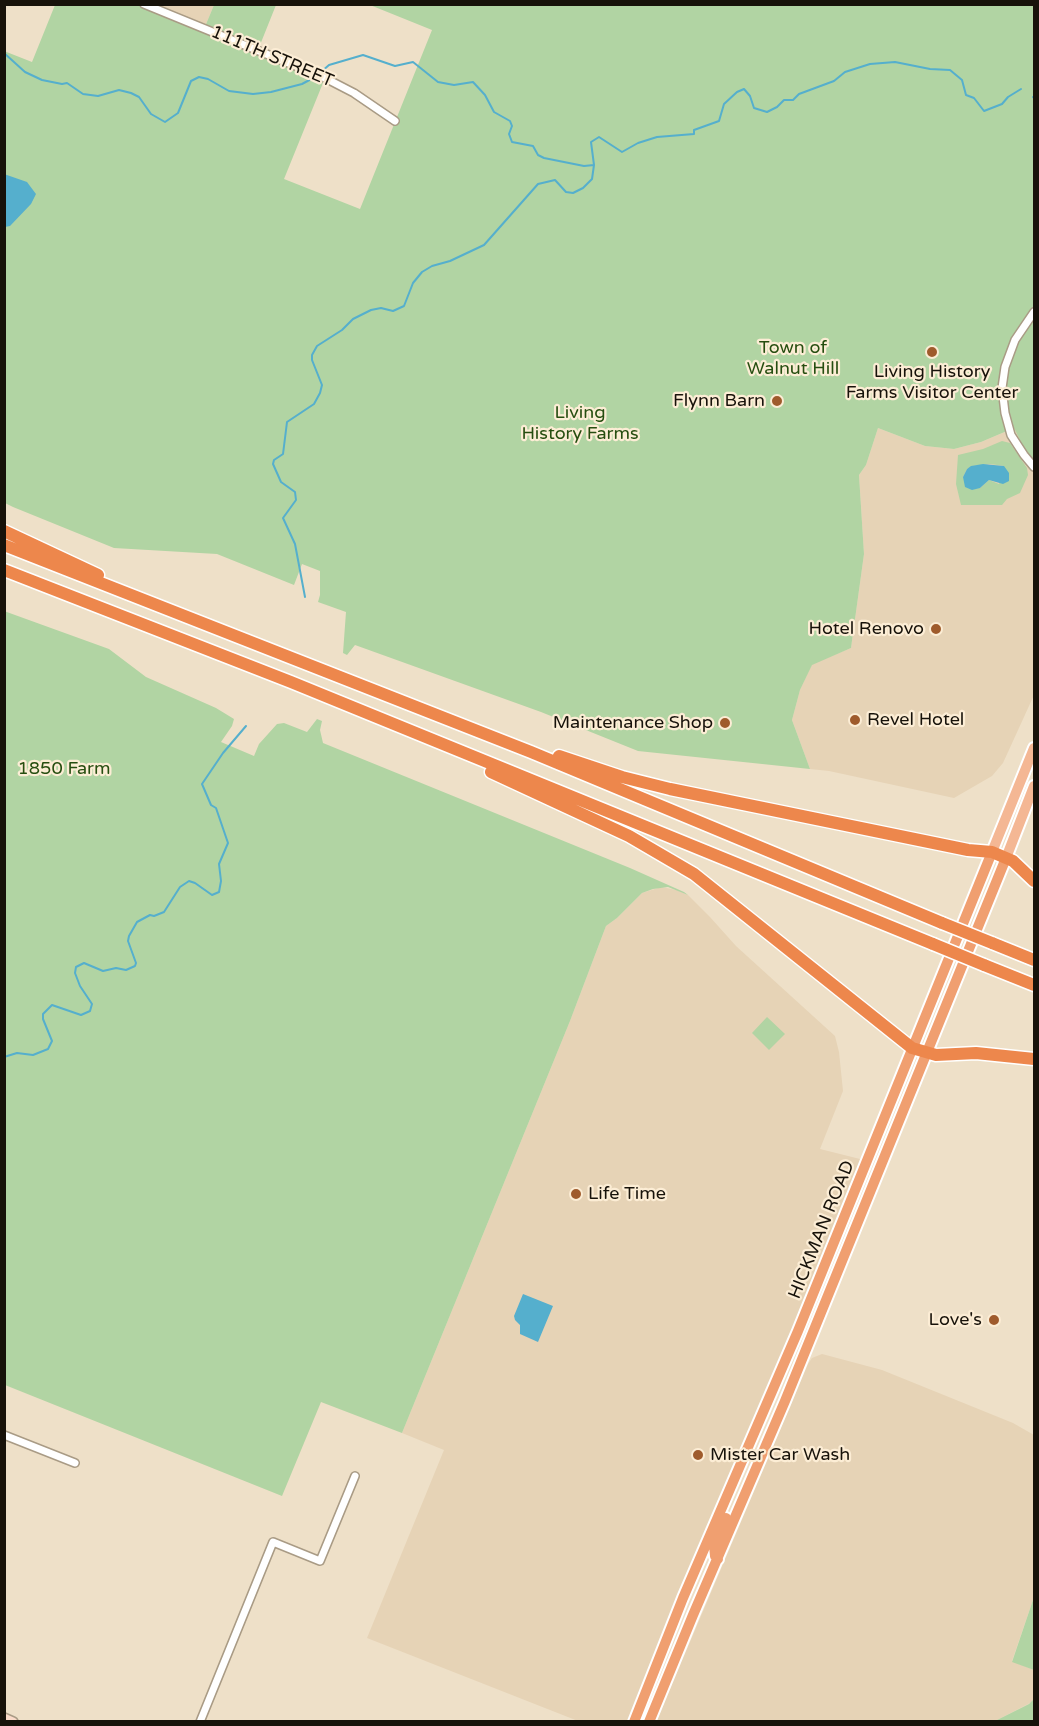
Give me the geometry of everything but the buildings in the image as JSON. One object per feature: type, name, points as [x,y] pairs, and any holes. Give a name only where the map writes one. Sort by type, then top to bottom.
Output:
[{"type":"highway","points":[[4,531],[79,564],[144,600]]},
{"type":"highway","points":[[4,545],[531,752],[1035,960]]},
{"type":"highway","points":[[4,571],[412,732],[1035,985]]},
{"type":"highway","points":[[412,732],[628,836],[694,874],[912,1048],[936,1055],[976,1053],[1035,1059]]},
{"type":"highway","points":[[531,752],[559,756],[622,777],[669,789],[968,850],[992,852],[1013,861],[1035,882]]},
{"type":"highway","name":"HICKMAN ROAD","points":[[634,1722],[682,1598],[740,1468],[860,1180],[992,852]]},
{"type":"highway","name":"HICKMAN ROAD","points":[[649,1722],[785,1401],[1006,858]]},
{"type":"highway","points":[[718,1559],[715,1556],[714,1545],[742,1478],[740,1468]]},
{"type":"highway","points":[[678,1651],[678,1636],[685,1610],[705,1566],[706,1559],[702,1553]]},
{"type":"main road","name":"HICKMAN ROAD","points":[[992,852],[1035,748]]},
{"type":"main road","name":"HICKMAN ROAD","points":[[1006,858],[1035,786]]},
{"type":"main road","points":[[4,1718],[13,1722]]},
{"type":"street","name":"111TH STREET","points":[[144,4],[325,78],[354,93],[395,121]]},
{"type":"street","points":[[1035,312],[1016,338],[1011,350],[1005,367],[1002,394],[1011,435],[1035,467]]},
{"type":"street","points":[[4,1435],[75,1463]]},
{"type":"street","points":[[200,1722],[273,1542],[320,1561],[356,1476]]},
{"type":"shaded area","points":[[144,5],[214,5],[204,29]]},
{"type":"shaded area","points":[[1019,426],[1034,448],[1034,695],[1003,763],[992,776],[954,798],[810,769],[792,720],[800,690],[812,664],[851,648],[864,554],[859,475],[866,465],[878,428],[925,446],[954,449],[981,442]]},
{"type":"shaded area","points":[[661,887],[688,895],[736,946],[835,1036],[843,1091],[820,1149],[868,1161],[634,1721],[578,1721],[367,1638],[444,1450],[402,1433],[570,1021],[606,926],[642,893]]},
{"type":"shaded area","points":[[822,1354],[882,1370],[1013,1423],[1034,1435],[1034,1597],[1012,1661],[1034,1670],[1034,1701],[995,1721],[656,1722],[808,1364],[812,1358]]},
{"type":"green space","name":"Living History Farms","points":[[55,5],[144,5],[204,29],[214,5],[276,5],[258,50],[325,78],[284,179],[360,209],[432,30],[370,5],[1034,5],[1034,461],[1014,428],[981,442],[954,449],[925,446],[878,428],[866,465],[859,475],[864,554],[851,648],[812,665],[800,690],[792,720],[810,769],[638,751],[541,712],[355,645],[347,655],[343,653],[346,612],[318,602],[320,571],[302,564],[294,585],[217,554],[114,548],[13,507],[5,503],[4,51],[32,62]]},
{"type":"green space","points":[[1002,441],[1010,443],[1027,468],[1028,475],[1020,493],[1007,499],[1002,505],[961,505],[956,484],[958,455],[983,449]],"holes":[[[990,464],[1004,466],[999,484],[989,480],[980,488],[963,477],[967,469],[973,466]]]},
{"type":"green space","name":"1850 Farm","points":[[4,611],[109,649],[146,677],[216,708],[234,719],[221,742],[254,756],[259,744],[277,724],[284,723],[307,732],[317,719],[322,721],[320,730],[323,743],[630,868],[688,895],[668,887],[642,893],[606,926],[570,1021],[402,1433],[321,1402],[282,1496],[5,1385]]},
{"type":"green space","points":[[767,1017],[785,1034],[769,1050],[752,1033]]},
{"type":"green space","points":[[1034,1597],[1034,1670],[1012,1662]]},
{"type":"green space","points":[[1034,1699],[1034,1721],[995,1721],[1029,1704]]},
{"type":"water","points":[[4,174],[27,182],[36,194],[31,204],[10,226],[5,227]]},
{"type":"water","points":[[983,464],[1004,466],[1009,473],[1009,481],[1003,484],[989,480],[980,488],[972,490],[965,487],[963,477],[967,469]]},
{"type":"water","points":[[523,1294],[553,1306],[538,1342],[520,1334],[520,1325],[515,1320],[514,1316]]},
{"type":"waterway","points":[[4,53],[25,72],[42,80],[67,83],[83,94],[98,96],[119,90],[131,93],[139,97],[151,114],[165,122],[178,113],[191,81],[199,77],[208,79],[229,91],[253,94],[302,84],[315,77]]},
{"type":"waterway","points":[[321,72],[329,65],[363,55],[395,66],[413,62],[438,82],[454,85],[473,82],[485,95],[494,112],[510,121],[512,126],[509,134],[512,142],[533,146],[538,155],[544,158],[584,166],[594,165]]},
{"type":"waterway","points":[[305,597],[295,544],[283,518],[296,500],[295,492],[281,482],[273,464],[274,460],[283,454],[287,422],[314,404],[320,393],[322,385],[312,360],[317,346],[342,330],[353,319],[371,310],[381,308],[393,311],[404,306],[413,283],[422,272],[484,245],[538,184],[555,180],[566,192],[573,193],[583,188],[592,179],[594,165],[591,142],[599,137],[622,152],[638,143],[657,137],[694,134],[694,130],[719,121],[724,104],[744,89],[750,96],[754,108],[767,112],[784,100],[793,100],[799,94],[834,81],[845,72],[870,64],[895,62],[930,69],[950,70],[962,80],[966,95],[974,98],[984,111],[1002,104],[1021,89]]},
{"type":"waterway","points":[[4,1057],[17,1053],[33,1055],[48,1049],[52,1041],[43,1014],[52,1005],[81,1015],[90,1011],[92,1004],[80,986],[75,973],[76,967],[84,963],[103,971],[116,968],[126,970],[135,966],[128,941],[129,936],[137,922],[150,915],[154,916],[164,912],[180,887],[189,881],[212,895],[219,892],[221,881],[219,864],[228,843],[216,808],[211,805],[202,784],[223,753],[246,726]]},
{"type":"place","name":"Living History Farms Visitor Center","points":[[932,352]]},
{"type":"place","name":"Flynn Barn","points":[[777,401]]},
{"type":"place","name":"Hotel Renovo","points":[[936,629]]},
{"type":"place","name":"Revel Hotel","points":[[855,720]]},
{"type":"place","name":"Maintenance Shop","points":[[725,723]]},
{"type":"place","name":"Life Time","points":[[576,1194]]},
{"type":"place","name":"Love's","points":[[994,1320]]},
{"type":"place","name":"Mister Car Wash","points":[[698,1455]]},
{"type":"park label","name":"Town of Walnut Hill","points":[[793,358]]}]
